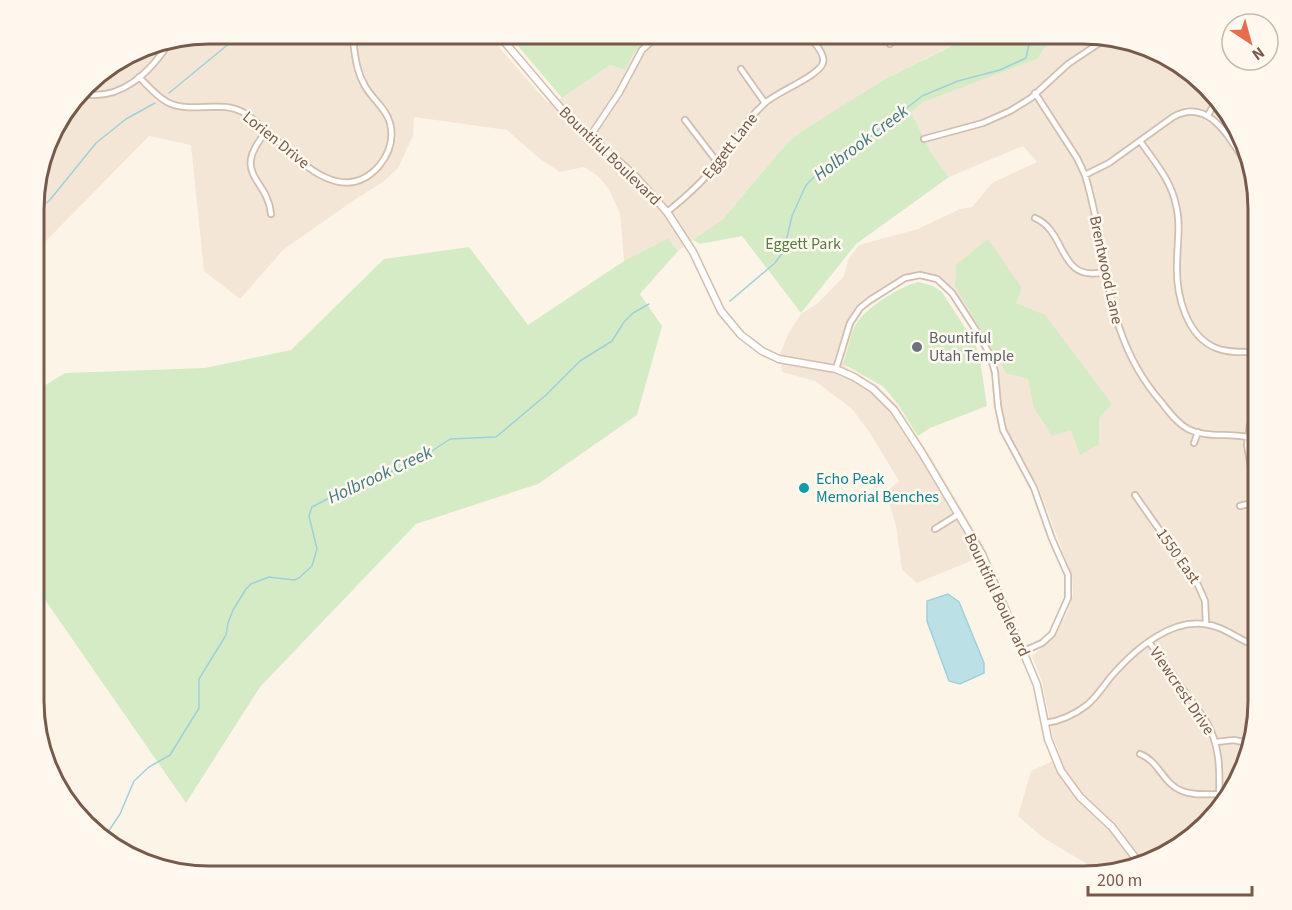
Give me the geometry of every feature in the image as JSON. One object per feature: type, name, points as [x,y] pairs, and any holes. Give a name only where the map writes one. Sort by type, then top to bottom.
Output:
[{"type":"main road","name":"Bountiful Boulevard","points":[[506,44],[554,101],[589,138],[635,176],[667,212],[693,252],[721,311],[741,334],[762,351],[779,359],[836,369],[865,383],[887,403],[910,434],[982,554],[1037,685],[1052,751],[1067,780],[1080,797],[1120,836],[1136,858]]},
{"type":"street","name":"Lorien Drive","points":[[139,77],[167,102],[188,107],[217,105],[234,108],[251,118],[312,170],[328,179],[340,182],[352,181],[369,174],[379,166],[389,150],[391,126],[384,109],[361,79],[354,58],[353,44]]},
{"type":"street","points":[[589,138],[619,93],[642,50],[649,44]]},
{"type":"street","name":"Eggett Lane","points":[[667,212],[691,192],[718,163],[744,124],[765,103],[816,70],[823,62],[822,55],[814,44]]},
{"type":"street","points":[[924,139],[993,120],[1022,104],[1068,64],[1097,44]]},
{"type":"street","points":[[90,94],[113,93],[130,85],[162,50]]},
{"type":"street","points":[[741,69],[765,103]]},
{"type":"street","name":"Brentwood Lane","points":[[1035,93],[1085,174],[1123,341],[1135,369],[1149,389],[1184,426],[1198,432],[1247,437]]},
{"type":"street","points":[[1208,115],[1213,106]]},
{"type":"street","points":[[1085,174],[1101,168],[1178,114],[1195,111],[1208,115],[1218,124],[1239,153]]},
{"type":"street","points":[[686,120],[718,163]]},
{"type":"street","points":[[266,132],[255,147],[251,165],[255,181],[269,202],[271,214]]},
{"type":"street","points":[[1140,141],[1166,179],[1174,196],[1178,219],[1177,277],[1180,295],[1191,326],[1202,339],[1216,348],[1226,351],[1248,352]]},
{"type":"street","points":[[1035,218],[1049,228],[1076,270],[1089,275],[1106,272]]},
{"type":"street","points":[[836,369],[850,322],[860,308],[870,300],[900,281],[915,275],[933,277],[942,282],[952,293],[990,355],[995,372],[1003,430],[1034,488],[1068,575],[1068,598],[1052,634],[1042,643],[1024,651]]},
{"type":"street","points":[[1194,443],[1198,432]]},
{"type":"street","points":[[1248,433],[1248,458]]},
{"type":"street","name":"1550 East","points":[[1135,495],[1198,585],[1204,601],[1206,624]]},
{"type":"street","points":[[1240,506],[1248,504]]},
{"type":"street","points":[[935,529],[959,514]]},
{"type":"street","points":[[1045,723],[1070,716],[1087,705],[1121,665],[1149,642],[1179,626],[1206,624],[1226,629],[1248,643]]},
{"type":"street","name":"Viewcrest Drive","points":[[1149,642],[1206,721],[1216,742],[1220,763],[1219,794]]},
{"type":"street","points":[[1216,742],[1234,740],[1243,743]]},
{"type":"street","points":[[1140,754],[1150,759],[1178,789],[1190,793],[1219,794]]},
{"type":"shaded area","points":[[208,44],[498,44],[548,103],[562,98],[610,65],[625,70],[634,53],[642,44],[956,44],[927,58],[810,126],[776,156],[723,219],[678,251],[668,238],[624,261],[620,214],[609,189],[598,176],[584,167],[560,172],[540,159],[507,130],[414,117],[413,136],[398,168],[383,182],[283,250],[240,299],[204,271],[191,145],[149,136],[45,242],[45,187],[49,165],[56,145],[71,117],[100,84],[117,71],[145,56],[176,47]]},
{"type":"shaded area","points":[[1047,44],[1095,44],[1137,52],[1175,71],[1208,100],[1232,135],[1243,165],[1248,197],[1248,713],[1245,734],[1240,755],[1226,784],[1208,810],[1192,826],[1157,850],[1137,858],[1105,865],[1090,866],[1042,837],[1018,816],[1031,771],[1061,757],[1053,737],[1042,681],[1032,656],[1054,637],[1068,611],[1073,594],[1072,576],[1038,486],[1006,428],[1002,412],[999,375],[991,376],[978,340],[946,290],[936,282],[917,278],[901,284],[864,310],[854,325],[843,361],[846,367],[875,384],[896,404],[931,457],[988,554],[917,583],[902,570],[896,526],[886,492],[899,481],[870,433],[852,409],[815,381],[782,372],[780,354],[788,334],[801,314],[818,303],[844,276],[848,260],[859,245],[918,229],[960,209],[972,207],[992,183],[1037,162],[1023,146],[949,177],[932,154],[911,112],[922,102],[1037,59]]},
{"type":"green space","points":[[516,44],[642,44],[634,53],[625,70],[610,65],[562,98]]},
{"type":"green space","name":"Eggett Park","points":[[956,44],[1047,44],[1037,59],[923,102],[911,112],[932,154],[949,177],[856,244],[801,313],[742,236],[700,244],[693,240],[723,219],[793,138],[882,81]]},
{"type":"green space","points":[[668,238],[678,251],[640,294],[662,326],[637,415],[538,484],[416,524],[260,687],[186,803],[44,598],[44,386],[65,373],[205,368],[291,350],[384,259],[469,247],[528,325],[624,261]]},
{"type":"green space","points":[[988,239],[1022,288],[1016,303],[1045,315],[1112,404],[1099,418],[1099,444],[1080,455],[1071,430],[1052,436],[1034,408],[1028,379],[1006,373],[955,286],[956,265]]},
{"type":"green space","points":[[918,282],[933,286],[942,292],[975,343],[980,359],[987,406],[930,428],[918,436],[884,387],[843,364],[856,324],[867,311],[884,298]]},
{"type":"water","points":[[948,594],[959,602],[984,663],[984,673],[960,684],[949,681],[927,621],[927,601]]},
{"type":"waterway","points":[[169,93],[229,44]]},
{"type":"waterway","name":"Holbrook Creek","points":[[730,301],[775,263],[783,252],[780,247],[787,237],[792,216],[806,185],[828,163],[857,147],[922,96],[958,81],[1000,70],[1026,58],[1029,44]]},
{"type":"waterway","points":[[44,204],[96,143],[126,119],[155,103]]},
{"type":"waterway","name":"Holbrook Creek","points":[[108,832],[120,814],[134,781],[149,767],[170,755],[199,708],[199,679],[226,635],[233,610],[246,589],[251,584],[269,577],[294,580],[312,566],[317,549],[309,516],[312,507],[417,461],[450,439],[496,437],[546,395],[580,361],[612,341],[624,322],[633,313],[649,304]]},
{"type":"place","name":"Bountiful Utah Temple","points":[[917,347]]},
{"type":"place","name":"Echo Peak Memorial Benches","points":[[804,488]]}]
